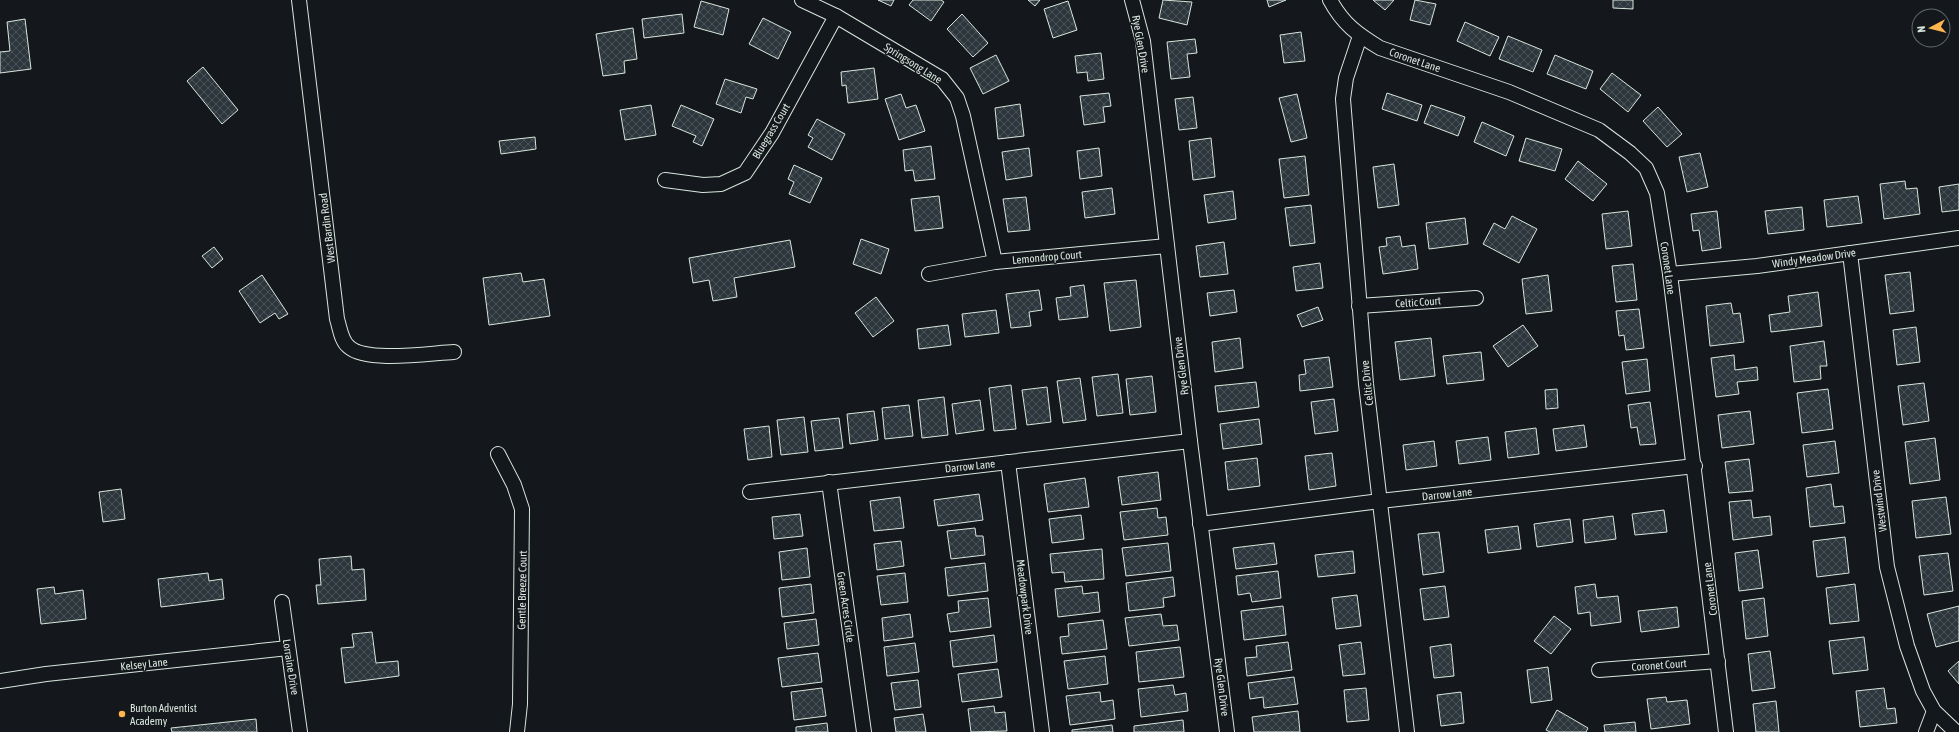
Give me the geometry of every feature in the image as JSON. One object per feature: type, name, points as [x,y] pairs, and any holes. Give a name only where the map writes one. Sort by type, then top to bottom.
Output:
[{"type":"street","name":"West Bardin Road","points":[[299,0],[338,319],[344,340],[348,347],[359,353],[381,356],[454,352]]},
{"type":"street","name":"Springsong Lane","points":[[802,0],[836,16],[942,79],[957,98],[963,116],[995,262]]},
{"type":"street","name":"Rye Glen Drive","points":[[1132,0],[1143,41],[1200,524],[1227,732]]},
{"type":"street","name":"Coronet Lane","points":[[1330,0],[1339,17],[1360,36],[1380,48],[1509,92],[1599,130],[1630,153],[1646,168],[1657,193],[1670,274],[1695,466],[1726,732]]},
{"type":"street","name":"Bluegrass Court","points":[[665,180],[703,185],[721,184],[745,173],[772,133],[836,16]]},
{"type":"street","name":"Celtic Drive","points":[[1360,36],[1346,78],[1343,99],[1366,384],[1407,732]]},
{"type":"street","name":"Windy Meadow Drive","points":[[1670,274],[1757,266],[1959,238]]},
{"type":"street","name":"Lemondrop Court","points":[[928,274],[995,262],[1167,246]]},
{"type":"street","name":"Westwind Drive","points":[[1850,253],[1887,567],[1907,646],[1923,691],[1934,712],[1956,732]]},
{"type":"street","name":"Celtic Court","points":[[1360,306],[1476,298]]},
{"type":"street","name":"Darrow Lane","points":[[750,492],[1190,441]]},
{"type":"street","name":"Gentle Breeze Court","points":[[498,454],[514,485],[522,509],[520,704],[517,732]]},
{"type":"street","name":"Meadowpark Drive","points":[[1008,462],[1042,732]]},
{"type":"street","name":"Darrow Lane","points":[[1200,524],[1380,501],[1695,466]]},
{"type":"street","name":"Green Acres Circle","points":[[829,482],[864,732]]},
{"type":"street","name":"Lorraine Drive","points":[[282,602],[300,732]]},
{"type":"street","name":"Kelsey Lane","points":[[0,681],[46,674],[288,648]]},
{"type":"street","name":"Coronet Court","points":[[1599,670],[1718,661]]},
{"type":"street","points":[[1926,732],[1934,712]]},
{"type":"building","points":[[878,0],[894,0],[891,6]]},
{"type":"building","points":[[913,0],[941,0],[944,2],[931,21],[909,5]]},
{"type":"building","points":[[1028,0],[1040,0],[1035,6]]},
{"type":"building","points":[[1163,0],[1192,2],[1187,25],[1159,18]]},
{"type":"building","points":[[1267,0],[1286,0],[1269,7]]},
{"type":"building","points":[[1373,0],[1394,0],[1385,10]]},
{"type":"building","points":[[1415,0],[1436,4],[1430,25],[1410,20]]},
{"type":"building","points":[[1613,0],[1633,0],[1633,9],[1613,8]]},
{"type":"building","points":[[701,1],[729,9],[723,35],[694,27]]},
{"type":"building","points":[[1068,1],[1077,30],[1053,38],[1044,9]]},
{"type":"building","points":[[682,14],[684,33],[644,38],[642,19]]},
{"type":"building","points":[[962,14],[988,43],[973,57],[947,29]]},
{"type":"building","points":[[763,18],[791,32],[778,59],[749,44]]},
{"type":"building","points":[[25,19],[31,69],[0,73],[0,52],[10,51],[7,22]]},
{"type":"building","points":[[1465,22],[1499,37],[1490,56],[1457,41]]},
{"type":"building","points":[[633,28],[637,59],[624,61],[625,73],[603,76],[596,34]]},
{"type":"building","points":[[1301,32],[1305,61],[1284,63],[1280,35]]},
{"type":"building","points":[[1508,36],[1542,50],[1533,72],[1499,59]]},
{"type":"building","points":[[1195,39],[1197,53],[1187,54],[1190,77],[1171,79],[1167,42]]},
{"type":"building","points":[[1101,53],[1104,79],[1088,81],[1087,72],[1077,73],[1075,56]]},
{"type":"building","points":[[996,55],[1009,81],[983,94],[970,68]]},
{"type":"building","points":[[1555,55],[1593,71],[1586,89],[1547,74]]},
{"type":"building","points":[[203,67],[238,110],[222,124],[187,81]]},
{"type":"building","points":[[874,68],[878,99],[848,103],[846,85],[842,86],[841,72]]},
{"type":"building","points":[[1612,73],[1641,95],[1628,112],[1600,89]]},
{"type":"building","points":[[725,79],[757,89],[753,99],[746,97],[741,113],[716,104]]},
{"type":"building","points":[[1109,93],[1111,106],[1103,107],[1105,122],[1084,125],[1080,96]]},
{"type":"building","points":[[1387,93],[1422,105],[1417,121],[1382,109]]},
{"type":"building","points":[[901,94],[906,108],[916,105],[925,131],[899,140],[885,99]]},
{"type":"building","points":[[1297,94],[1307,138],[1291,142],[1279,98]]},
{"type":"building","points":[[1193,97],[1197,128],[1179,130],[1175,99]]},
{"type":"building","points":[[1020,104],[1024,136],[998,139],[995,108]]},
{"type":"building","points":[[651,105],[656,135],[625,140],[620,110]]},
{"type":"building","points":[[681,105],[714,119],[702,146],[693,142],[696,136],[672,126]]},
{"type":"building","points":[[1431,105],[1465,117],[1458,136],[1424,123]]},
{"type":"building","points":[[1658,107],[1682,134],[1667,147],[1643,121]]},
{"type":"building","points":[[817,119],[845,134],[832,160],[808,147],[813,138],[808,135]]},
{"type":"building","points":[[1482,122],[1514,136],[1506,156],[1474,142]]},
{"type":"building","points":[[535,137],[536,149],[501,154],[499,141]]},
{"type":"building","points":[[1211,138],[1215,177],[1193,180],[1189,141]]},
{"type":"building","points":[[1526,138],[1562,149],[1555,171],[1519,161]]},
{"type":"building","points":[[931,146],[935,179],[915,181],[913,170],[905,171],[903,150]]},
{"type":"building","points":[[1029,148],[1032,176],[1006,180],[1002,152]]},
{"type":"building","points":[[1099,148],[1102,176],[1080,179],[1077,151]]},
{"type":"building","points":[[1700,153],[1708,187],[1687,192],[1679,157]]},
{"type":"building","points":[[1305,156],[1309,195],[1284,198],[1279,159]]},
{"type":"building","points":[[1578,161],[1607,184],[1593,201],[1565,179]]},
{"type":"building","points":[[1394,164],[1399,205],[1378,208],[1373,167]]},
{"type":"building","points":[[794,165],[822,178],[810,203],[789,194],[794,182],[788,179]]},
{"type":"building","points":[[1905,181],[1906,189],[1917,188],[1920,214],[1884,219],[1880,184]]},
{"type":"building","points":[[1959,184],[1959,210],[1942,212],[1939,187]]},
{"type":"building","points":[[1112,188],[1115,214],[1085,218],[1082,192]]},
{"type":"building","points":[[1233,191],[1236,219],[1208,223],[1204,195]]},
{"type":"building","points":[[939,196],[943,228],[915,231],[911,199]]},
{"type":"building","points":[[1858,196],[1862,223],[1827,227],[1824,200]]},
{"type":"building","points":[[1026,197],[1030,230],[1008,232],[1003,199]]},
{"type":"building","points":[[1311,205],[1315,243],[1290,246],[1285,208]]},
{"type":"building","points":[[1802,207],[1804,230],[1768,234],[1765,211]]},
{"type":"building","points":[[1628,211],[1632,246],[1606,249],[1602,214]]},
{"type":"building","points":[[1717,211],[1721,248],[1702,251],[1699,230],[1693,231],[1691,214]]},
{"type":"building","points":[[1512,216],[1537,229],[1519,263],[1483,244],[1494,223],[1505,229]]},
{"type":"building","points":[[1465,218],[1468,244],[1429,249],[1426,223]]},
{"type":"building","points":[[1400,236],[1402,247],[1415,245],[1418,269],[1383,274],[1379,247],[1387,246],[1386,238]]},
{"type":"building","points":[[861,239],[889,249],[881,274],[853,264]]},
{"type":"building","points":[[790,240],[795,267],[734,278],[737,297],[713,301],[709,280],[693,283],[689,258]]},
{"type":"building","points":[[1224,242],[1228,274],[1200,277],[1196,246]]},
{"type":"building","points":[[214,247],[223,259],[212,268],[202,256]]},
{"type":"building","points":[[1320,263],[1323,288],[1296,291],[1293,267]]},
{"type":"building","points":[[1633,264],[1637,300],[1616,302],[1612,266]]},
{"type":"building","points":[[1910,272],[1914,311],[1890,314],[1885,275]]},
{"type":"building","points":[[521,273],[523,282],[544,279],[550,316],[489,325],[483,278]]},
{"type":"building","points":[[262,275],[288,314],[279,319],[275,313],[260,323],[239,291]]},
{"type":"building","points":[[1548,275],[1552,311],[1526,314],[1522,279]]},
{"type":"building","points":[[1136,280],[1141,327],[1110,331],[1104,283]]},
{"type":"building","points":[[1084,285],[1088,317],[1059,320],[1056,298],[1071,296],[1070,287]]},
{"type":"building","points":[[1039,290],[1042,310],[1029,312],[1031,326],[1011,328],[1006,294]]},
{"type":"building","points":[[1234,290],[1237,312],[1210,316],[1207,293]]},
{"type":"building","points":[[1818,292],[1822,326],[1771,332],[1769,315],[1790,312],[1788,296]]},
{"type":"building","points":[[876,297],[894,321],[873,337],[855,313]]},
{"type":"building","points":[[1731,303],[1733,314],[1740,313],[1744,342],[1710,346],[1706,306]]},
{"type":"building","points":[[1318,307],[1323,320],[1302,327],[1297,315]]},
{"type":"building","points":[[1639,309],[1644,348],[1626,350],[1624,335],[1619,336],[1616,311]]},
{"type":"building","points":[[996,310],[999,333],[965,337],[962,314]]},
{"type":"building","points":[[948,325],[951,345],[919,349],[917,329]]},
{"type":"building","points":[[1523,325],[1538,346],[1508,367],[1493,346]]},
{"type":"building","points":[[1916,327],[1920,362],[1897,365],[1893,330]]},
{"type":"building","points":[[1240,338],[1243,368],[1215,372],[1212,342]]},
{"type":"building","points":[[1431,338],[1435,376],[1400,380],[1395,342]]},
{"type":"building","points":[[1824,341],[1827,366],[1820,366],[1821,379],[1794,382],[1790,346]]},
{"type":"building","points":[[1481,352],[1484,380],[1447,384],[1443,356]]},
{"type":"building","points":[[1734,355],[1735,370],[1757,367],[1758,380],[1737,382],[1739,394],[1716,397],[1711,358]]},
{"type":"building","points":[[1329,357],[1333,387],[1300,391],[1299,375],[1306,374],[1304,360]]},
{"type":"building","points":[[1647,359],[1650,391],[1626,394],[1622,362]]},
{"type":"building","points":[[1118,374],[1123,413],[1097,416],[1092,377]]},
{"type":"building","points":[[1152,376],[1156,412],[1130,415],[1126,379]]},
{"type":"building","points":[[1080,378],[1086,420],[1063,423],[1057,381]]},
{"type":"building","points":[[1256,382],[1259,407],[1218,412],[1215,386]]},
{"type":"building","points":[[1924,383],[1929,421],[1903,425],[1898,386]]},
{"type":"building","points":[[1011,385],[1016,429],[994,431],[989,388]]},
{"type":"building","points":[[1047,387],[1051,422],[1027,425],[1022,390]]},
{"type":"building","points":[[1557,389],[1558,408],[1546,409],[1545,390]]},
{"type":"building","points":[[1828,389],[1833,429],[1802,433],[1797,393]]},
{"type":"building","points":[[944,397],[948,435],[922,438],[918,400]]},
{"type":"building","points":[[1334,399],[1338,431],[1315,434],[1311,402]]},
{"type":"building","points":[[980,400],[984,430],[956,434],[952,404]]},
{"type":"building","points":[[1650,402],[1656,444],[1640,445],[1637,427],[1631,428],[1628,405]]},
{"type":"building","points":[[909,405],[913,436],[885,439],[882,408]]},
{"type":"building","points":[[874,411],[878,440],[850,444],[847,414]]},
{"type":"building","points":[[1750,411],[1754,444],[1722,448],[1718,415]]},
{"type":"building","points":[[804,417],[808,452],[781,455],[777,420]]},
{"type":"building","points":[[839,418],[843,448],[815,451],[811,421]]},
{"type":"building","points":[[1259,419],[1262,444],[1223,449],[1220,424]]},
{"type":"building","points":[[1584,425],[1587,447],[1556,451],[1553,429]]},
{"type":"building","points":[[769,426],[772,457],[748,460],[744,429]]},
{"type":"building","points":[[1536,428],[1539,454],[1508,458],[1505,432]]},
{"type":"building","points":[[1488,437],[1491,460],[1459,464],[1456,441]]},
{"type":"building","points":[[1935,438],[1940,480],[1910,484],[1905,442]]},
{"type":"building","points":[[1434,441],[1437,466],[1406,470],[1403,445]]},
{"type":"building","points":[[1835,441],[1839,473],[1807,477],[1803,445]]},
{"type":"building","points":[[1332,453],[1336,486],[1309,490],[1305,456]]},
{"type":"building","points":[[1257,458],[1260,486],[1228,490],[1225,462]]},
{"type":"building","points":[[1749,459],[1753,491],[1729,493],[1725,462]]},
{"type":"building","points":[[1158,472],[1161,500],[1122,505],[1118,477]]},
{"type":"building","points":[[1085,478],[1089,507],[1048,512],[1044,484]]},
{"type":"building","points":[[1831,484],[1834,507],[1843,506],[1845,523],[1810,527],[1806,488]]},
{"type":"building","points":[[121,489],[125,519],[103,522],[99,492]]},
{"type":"building","points":[[979,494],[983,520],[938,526],[934,500]]},
{"type":"building","points":[[900,497],[904,528],[874,531],[870,501]]},
{"type":"building","points":[[1946,497],[1951,534],[1916,538],[1912,501]]},
{"type":"building","points":[[1751,500],[1753,518],[1770,516],[1772,535],[1733,540],[1729,502]]},
{"type":"building","points":[[1157,508],[1158,518],[1166,517],[1168,535],[1124,540],[1120,512]]},
{"type":"building","points":[[1664,510],[1667,532],[1635,535],[1632,514]]},
{"type":"building","points":[[800,514],[803,536],[774,539],[772,517]]},
{"type":"building","points":[[1081,515],[1084,539],[1052,543],[1049,519]]},
{"type":"building","points":[[1613,516],[1616,539],[1585,543],[1583,520]]},
{"type":"building","points":[[1570,519],[1573,542],[1537,547],[1534,524]]},
{"type":"building","points":[[1518,526],[1521,549],[1488,553],[1485,530]]},
{"type":"building","points":[[975,528],[976,536],[983,536],[985,555],[951,559],[947,531]]},
{"type":"building","points":[[1439,532],[1444,572],[1423,575],[1418,534]]},
{"type":"building","points":[[1845,537],[1849,573],[1817,577],[1813,541]]},
{"type":"building","points":[[901,541],[904,566],[877,570],[874,544]]},
{"type":"building","points":[[1168,543],[1171,571],[1126,576],[1122,548]]},
{"type":"building","points":[[1274,543],[1277,564],[1236,569],[1233,548]]},
{"type":"building","points":[[807,548],[810,577],[782,580],[779,552]]},
{"type":"building","points":[[1102,549],[1104,579],[1065,582],[1064,572],[1052,573],[1050,554]]},
{"type":"building","points":[[1758,550],[1763,588],[1739,591],[1735,553]]},
{"type":"building","points":[[1353,551],[1355,573],[1318,577],[1315,555]]},
{"type":"building","points":[[1948,553],[1953,591],[1924,595],[1919,556]]},
{"type":"building","points":[[351,556],[352,570],[364,569],[366,600],[318,604],[316,585],[321,585],[319,559]]},
{"type":"building","points":[[985,563],[988,591],[948,596],[945,568]]},
{"type":"building","points":[[1278,571],[1281,598],[1252,602],[1250,593],[1238,595],[1236,576]]},
{"type":"building","points":[[208,573],[209,581],[222,579],[224,599],[161,607],[158,579]]},
{"type":"building","points":[[905,573],[908,602],[881,605],[877,576]]},
{"type":"building","points":[[1173,577],[1175,596],[1163,598],[1164,607],[1129,611],[1126,583]]},
{"type":"building","points":[[811,584],[814,613],[782,617],[779,588]]},
{"type":"building","points":[[1595,584],[1597,598],[1618,596],[1621,622],[1591,626],[1590,612],[1578,614],[1575,587]]},
{"type":"building","points":[[1855,584],[1859,621],[1830,624],[1826,588]]},
{"type":"building","points":[[1082,586],[1083,594],[1098,592],[1100,612],[1058,617],[1055,589]]},
{"type":"building","points":[[1445,586],[1449,617],[1424,620],[1420,589]]},
{"type":"building","points":[[54,587],[55,594],[83,590],[86,619],[41,624],[37,589]]},
{"type":"building","points":[[1357,595],[1361,626],[1336,629],[1332,598]]},
{"type":"building","points":[[988,598],[991,627],[950,632],[947,614],[959,612],[958,601]]},
{"type":"building","points":[[1764,598],[1768,636],[1746,639],[1742,601]]},
{"type":"building","points":[[1283,606],[1286,635],[1244,640],[1241,611]]},
{"type":"building","points":[[1959,606],[1959,641],[1936,647],[1927,614]]},
{"type":"building","points":[[1677,607],[1679,627],[1641,632],[1638,611]]},
{"type":"building","points":[[910,614],[913,637],[884,641],[882,618]]},
{"type":"building","points":[[1161,614],[1163,626],[1177,625],[1179,640],[1129,646],[1125,618]]},
{"type":"building","points":[[1554,616],[1571,629],[1551,654],[1534,641]]},
{"type":"building","points":[[816,619],[819,645],[787,649],[784,623]]},
{"type":"building","points":[[1103,620],[1107,649],[1062,654],[1060,637],[1069,636],[1068,624]]},
{"type":"building","points":[[372,632],[376,663],[398,661],[399,676],[345,683],[341,648],[354,647],[352,634]]},
{"type":"building","points":[[994,635],[997,662],[953,667],[950,641]]},
{"type":"building","points":[[1864,637],[1868,670],[1833,674],[1829,641]]},
{"type":"building","points":[[1288,642],[1292,670],[1247,676],[1245,658],[1257,657],[1256,646]]},
{"type":"building","points":[[1361,642],[1365,674],[1343,676],[1339,645]]},
{"type":"building","points":[[915,643],[919,672],[887,676],[884,647]]},
{"type":"building","points":[[1451,644],[1454,676],[1434,678],[1430,647]]},
{"type":"building","points":[[1180,647],[1184,677],[1139,682],[1136,652]]},
{"type":"building","points":[[1770,651],[1775,688],[1752,691],[1748,654]]},
{"type":"building","points":[[818,653],[822,682],[782,687],[778,658]]},
{"type":"building","points":[[1105,656],[1108,684],[1068,689],[1064,661]]},
{"type":"building","points":[[1959,661],[1959,684],[1948,671]]},
{"type":"building","points":[[1548,667],[1552,700],[1531,703],[1527,670]]},
{"type":"building","points":[[998,669],[1002,697],[962,702],[958,674]]},
{"type":"building","points":[[1294,677],[1298,704],[1264,708],[1263,697],[1250,699],[1248,683]]},
{"type":"building","points":[[918,680],[921,707],[895,710],[891,683]]},
{"type":"building","points":[[1173,685],[1175,695],[1186,693],[1188,711],[1141,717],[1138,689]]},
{"type":"building","points":[[822,688],[826,716],[794,720],[791,692]]},
{"type":"building","points":[[1366,688],[1369,720],[1347,722],[1344,690]]},
{"type":"building","points":[[1884,688],[1887,709],[1895,708],[1897,723],[1860,727],[1856,691]]},
{"type":"building","points":[[1100,692],[1101,702],[1113,700],[1115,719],[1070,725],[1066,696]]},
{"type":"building","points":[[1461,692],[1464,723],[1441,726],[1437,695]]},
{"type":"building","points":[[1666,697],[1667,702],[1687,700],[1690,724],[1651,729],[1647,699]]},
{"type":"building","points":[[1776,701],[1779,732],[1756,732],[1753,704]]},
{"type":"building","points":[[994,706],[995,713],[1005,712],[1007,731],[971,732],[968,709]]},
{"type":"building","points":[[1557,710],[1588,728],[1586,732],[1550,732],[1546,730]]},
{"type":"building","points":[[1298,711],[1300,732],[1254,732],[1252,717]]},
{"type":"building","points":[[923,714],[926,732],[896,732],[894,718]]},
{"type":"building","points":[[256,719],[257,732],[172,732],[171,728]]},
{"type":"building","points":[[1183,720],[1184,732],[1134,732],[1134,726]]},
{"type":"building","points":[[1635,722],[1636,732],[1605,732],[1604,725]]},
{"type":"building","points":[[827,723],[828,732],[796,732],[796,727]]},
{"type":"building","points":[[1112,725],[1113,732],[1072,732],[1072,730]]},
{"type":"place","name":"Burton Adventist Academy","points":[[122,714]]}]
